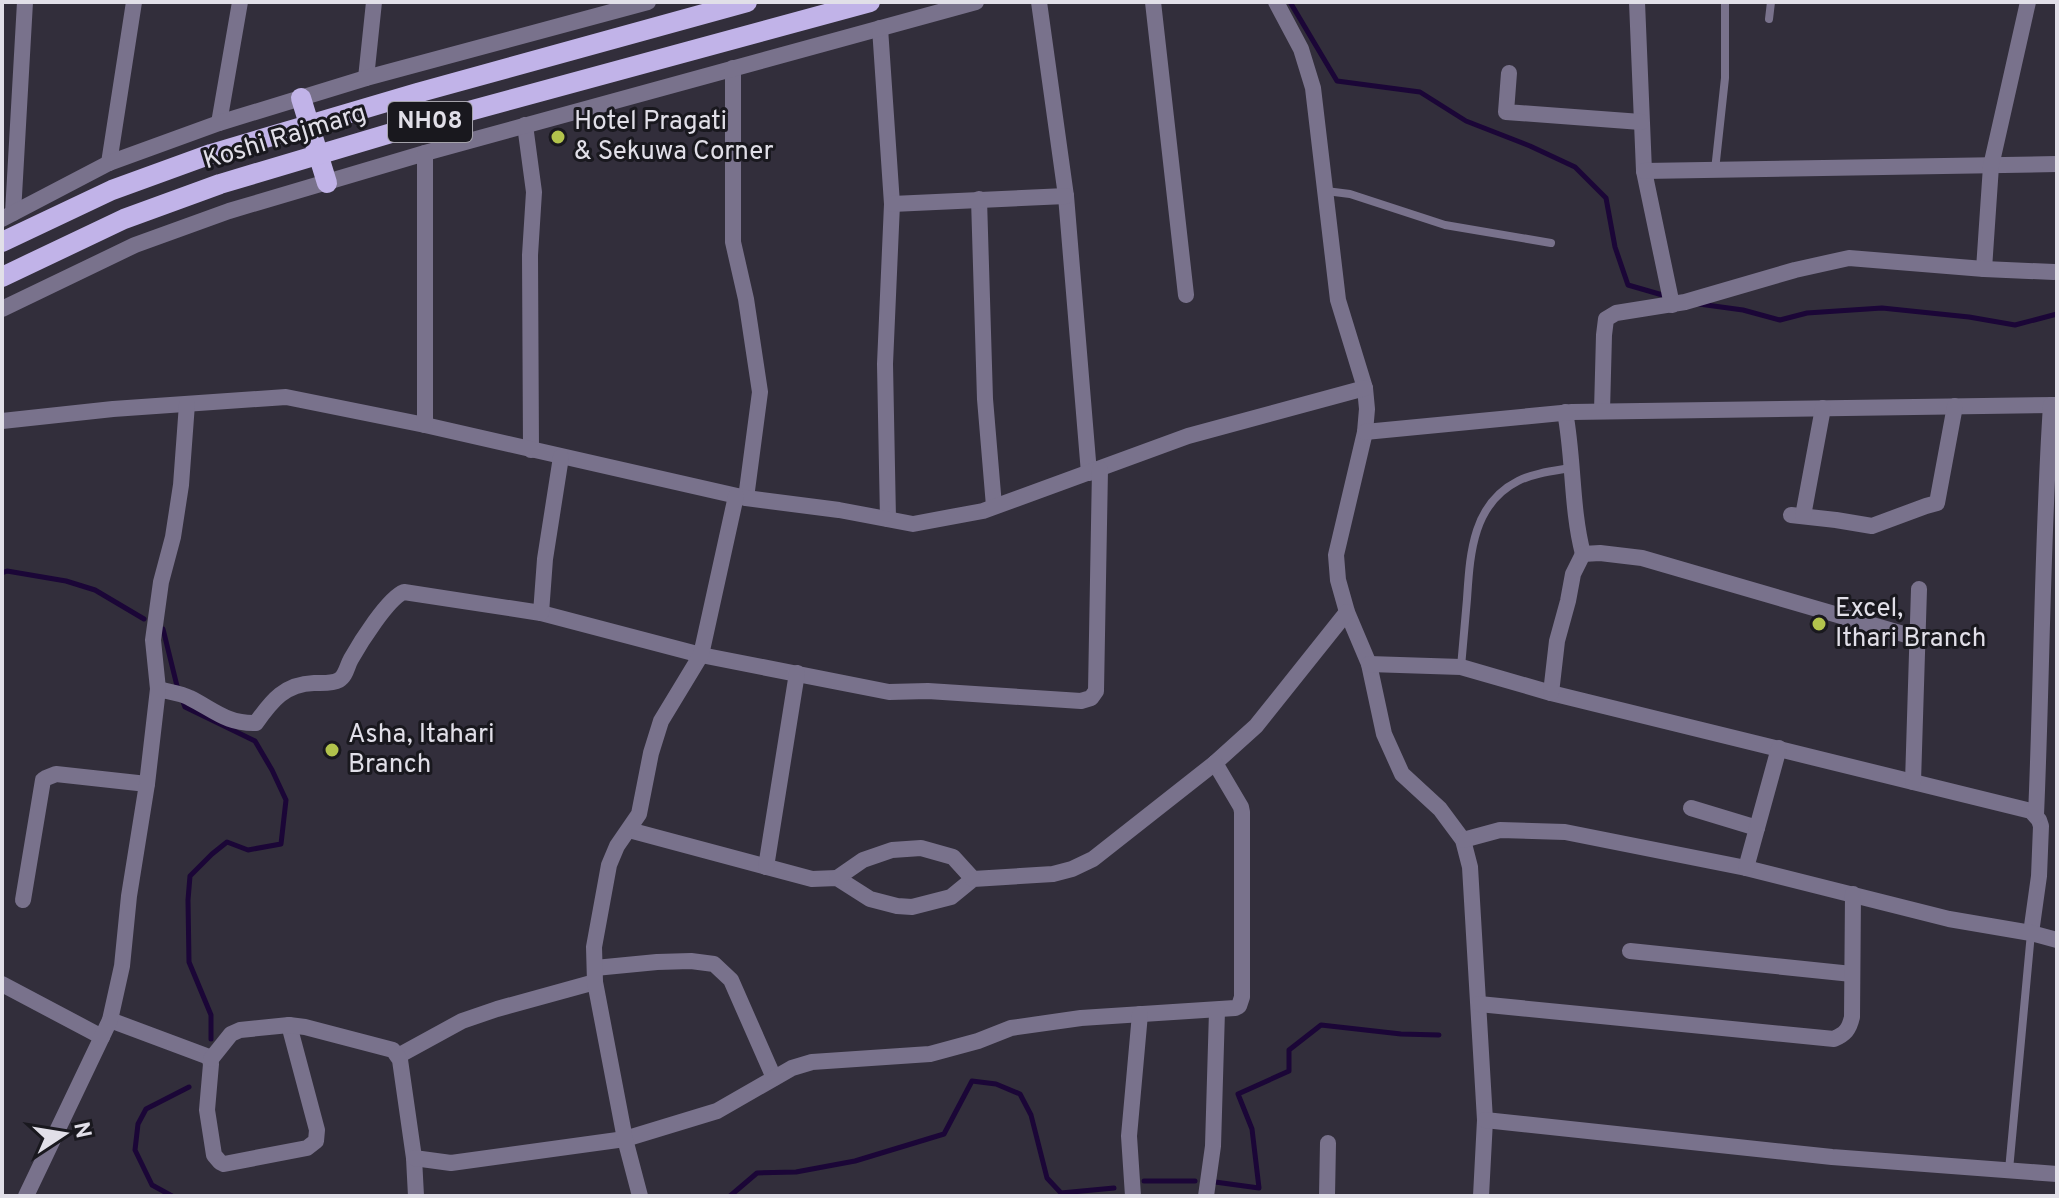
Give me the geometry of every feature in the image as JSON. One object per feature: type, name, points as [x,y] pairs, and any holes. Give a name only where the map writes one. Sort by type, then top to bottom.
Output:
[{"type":"main road","name":"Koshi Rajmarg","points":[[2,242],[112,190],[211,154],[417,93],[747,2]]},
{"type":"main road","name":"Koshi Rajmarg","points":[[2,277],[124,219],[220,184],[425,123],[870,2]]},
{"type":"main road","points":[[301,98],[327,183]]},
{"type":"street","points":[[8,216],[25,2]]},
{"type":"street","points":[[109,163],[134,2]]},
{"type":"street","points":[[219,123],[240,2]]},
{"type":"street","points":[[366,78],[374,2]]},
{"type":"street","points":[[8,216],[109,163],[219,123],[366,78],[648,2]]},
{"type":"street","points":[[2,309],[135,245],[229,211],[525,125],[976,2]]},
{"type":"street","points":[[172,693],[235,722],[256,723],[272,700],[298,683],[336,682],[342,678],[385,607],[404,592],[541,613],[701,655],[889,692],[928,691],[1074,702],[1091,698],[1096,691],[1095,471],[1066,196],[1039,2]]},
{"type":"street","points":[[1153,2],[1186,295]]},
{"type":"street","points":[[1276,2],[1301,49],[1313,88],[1338,300],[1365,388],[1365,432],[1336,555],[1338,580],[1347,612],[1369,664],[1384,734],[1402,774],[1440,809],[1463,840],[1470,867],[1485,1120],[1481,1196]]},
{"type":"street","points":[[1637,2],[1644,171],[1672,305]]},
{"type":"street","points":[[1984,269],[1991,166],[2028,2]]},
{"type":"street","points":[[880,28],[892,204],[885,364],[888,519]]},
{"type":"street","points":[[640,1196],[625,1139],[595,975],[594,947],[609,865],[617,846],[639,814],[661,721],[701,655],[741,497],[760,392],[746,299],[733,242],[733,68]]},
{"type":"street","points":[[1509,73],[1506,112],[1641,122]]},
{"type":"street","points":[[525,125],[534,192],[530,255],[531,450]]},
{"type":"street","points":[[425,153],[425,425]]},
{"type":"street","points":[[1644,171],[2057,164]]},
{"type":"street","points":[[892,204],[1066,196]]},
{"type":"street","points":[[979,199],[985,399],[994,506]]},
{"type":"street","points":[[1602,411],[1606,319],[1616,313],[1672,305],[1849,258],[2054,272]]},
{"type":"street","points":[[2,421],[113,409],[286,397],[425,425],[741,497],[913,524],[983,511],[1188,436],[1365,388]]},
{"type":"street","points":[[26,1196],[110,1020],[122,966],[129,896],[147,784],[172,693],[153,640],[161,582],[173,537],[181,485],[187,404]]},
{"type":"street","points":[[1365,432],[1565,412],[2054,405],[2046,481],[2036,815],[2041,826],[2039,876],[2031,933]]},
{"type":"street","points":[[1823,408],[1797,516],[1872,526],[1937,503],[1955,406]]},
{"type":"street","points":[[1551,693],[1557,641],[1573,574],[1583,554],[1577,529],[1571,443],[1565,412]]},
{"type":"street","points":[[541,613],[545,559],[561,457]]},
{"type":"street","points":[[1583,554],[1642,558],[1917,638]]},
{"type":"street","points":[[1913,782],[1919,589]]},
{"type":"street","points":[[837,878],[870,899],[912,907],[951,897],[973,879],[1053,874],[1093,859],[1215,763],[1261,721],[1347,612]]},
{"type":"street","points":[[1369,664],[1461,667],[1551,693],[2031,811],[2036,815]]},
{"type":"street","points":[[766,867],[797,673]]},
{"type":"street","points":[[1746,868],[1779,748]]},
{"type":"street","points":[[414,1158],[451,1163],[625,1139],[717,1111],[792,1068],[812,1062],[930,1054],[1011,1028],[1081,1018],[1235,1008],[1242,997],[1241,807],[1215,763]]},
{"type":"street","points":[[23,900],[43,780],[56,774],[147,784]]},
{"type":"street","points":[[1691,808],[1757,828]]},
{"type":"street","points":[[629,830],[812,879],[837,878],[863,860],[892,850],[921,848],[953,857],[973,879]]},
{"type":"street","points":[[1463,840],[1500,830],[1565,832],[1746,868],[1949,919],[2057,940]]},
{"type":"street","points":[[1479,1004],[1834,1039],[1849,1029],[1852,1017],[1853,894]]},
{"type":"street","points":[[1630,951],[1852,974]]},
{"type":"street","points":[[398,1056],[462,1021],[595,975],[657,962],[691,961],[714,964],[731,980],[774,1078]]},
{"type":"street","points":[[2,984],[102,1037]]},
{"type":"street","points":[[1206,1196],[1213,1146],[1217,1011]]},
{"type":"street","points":[[1133,1196],[1129,1136],[1140,1014]]},
{"type":"street","points":[[110,1020],[211,1059]]},
{"type":"street","points":[[289,1025],[317,1130],[316,1141],[307,1148],[233,1164],[220,1162],[214,1155],[207,1110],[211,1059],[231,1034],[240,1030],[289,1025],[305,1027],[393,1050],[398,1056],[414,1158],[416,1196]]},
{"type":"street","points":[[1485,1120],[1832,1157],[2057,1174]]},
{"type":"street","points":[[1327,1196],[1328,1143]]},
{"type":"lane","points":[[1715,170],[1725,78],[1725,2]]},
{"type":"lane","points":[[1769,19],[1771,2]]},
{"type":"lane","points":[[1325,191],[1350,194],[1445,225],[1551,243]]},
{"type":"lane","points":[[1461,667],[1471,549],[1481,519],[1496,498],[1516,482],[1572,468]]},
{"type":"lane","points":[[2009,1171],[2031,933]]},
{"type":"waterway","points":[[1290,2],[1337,81],[1420,92],[1466,121],[1575,167],[1606,198],[1615,247],[1628,285],[1666,296]]},
{"type":"waterway","points":[[1699,304],[1743,310],[1780,320],[1807,313],[1882,308],[2015,325],[2057,314]]},
{"type":"waterway","points":[[2,573],[7,571],[66,581],[95,590],[144,619]]},
{"type":"waterway","points":[[163,629],[178,690]]},
{"type":"waterway","points":[[182,699],[185,707],[255,741],[286,800],[281,844],[248,850],[227,842],[190,876],[189,962],[211,1015],[211,1039]]},
{"type":"waterway","points":[[1215,1182],[1259,1188],[1252,1129],[1238,1094],[1289,1071],[1289,1050],[1321,1025],[1439,1035]]},
{"type":"waterway","points":[[730,1196],[757,1173],[796,1172],[855,1161],[944,1134],[972,1081],[996,1084],[1020,1094],[1031,1115],[1047,1178],[1061,1193],[1114,1188]]},
{"type":"waterway","points":[[172,1196],[152,1185],[135,1150],[138,1124],[146,1109],[189,1087]]},
{"type":"waterway","points":[[1144,1181],[1195,1181]]},
{"type":"place","name":"Hotel Pragati & Sekuwa Corner","points":[[558,137]]},
{"type":"place","name":"Excel, Ithari Branch","points":[[1819,624]]},
{"type":"place","name":"Asha, Itahari Branch","points":[[332,750]]}]
